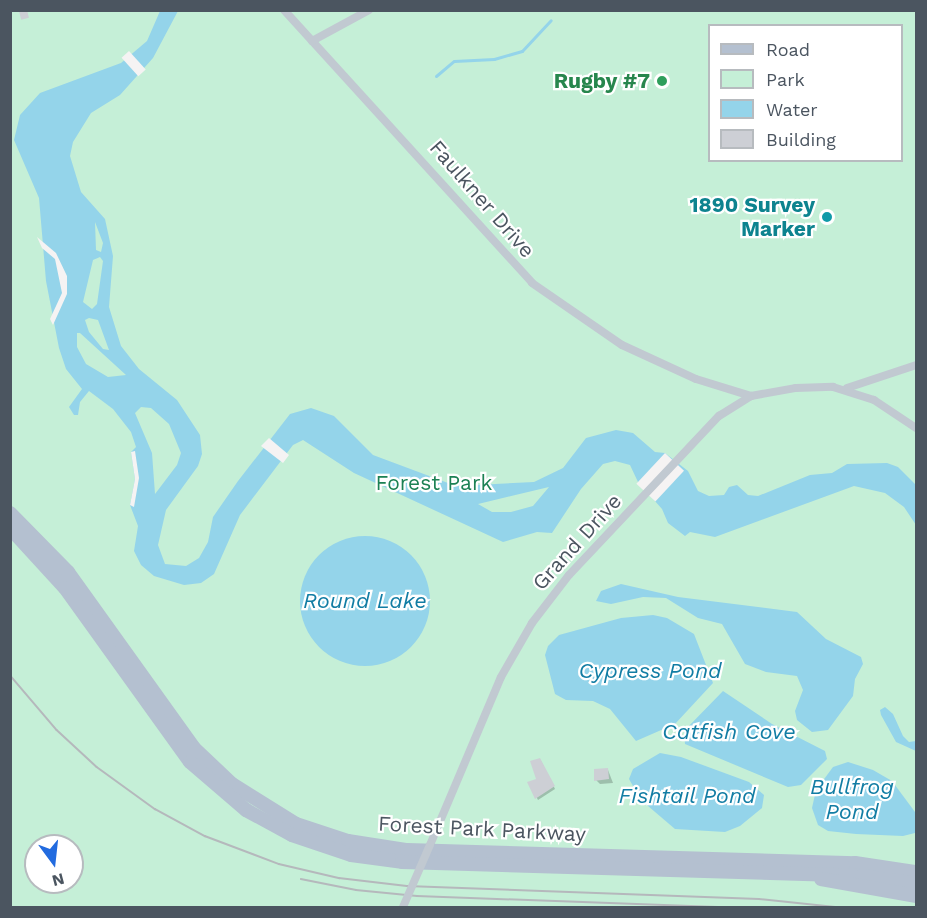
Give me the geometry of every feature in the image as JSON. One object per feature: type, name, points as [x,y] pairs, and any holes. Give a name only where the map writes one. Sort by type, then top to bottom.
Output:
[{"type":"main road","name":"Forest Park Parkway","points":[[10,513],[68,572],[194,748],[241,791],[296,824],[348,841],[407,850],[829,862],[912,870]]},
{"type":"main road","name":"Forest Park Parkway","points":[[10,528],[65,588],[190,762],[246,810],[292,835],[351,855],[402,862],[804,874],[916,884]]},
{"type":"main road","points":[[804,874],[837,885],[916,896]]},
{"type":"street","name":"Faulkner Drive","points":[[284,10],[532,283],[576,316],[630,349],[696,379],[751,396]]},
{"type":"street","points":[[312,40],[369,10]]},
{"type":"street","points":[[847,388],[916,364]]},
{"type":"street","name":"Grand Drive","points":[[403,907],[501,677],[532,623],[569,575],[719,416],[751,396],[796,388],[847,388],[884,406],[916,428]]},
{"type":"green space","name":"Forest Park","points":[[10,11],[916,11],[916,907],[11,907]]},
{"type":"water","points":[[160,11],[178,11],[153,58],[120,95],[91,113],[73,142],[70,156],[81,192],[105,219],[113,256],[109,307],[121,346],[139,369],[177,400],[200,435],[202,454],[198,466],[166,510],[158,545],[165,564],[186,566],[199,558],[208,542],[213,517],[238,481],[290,414],[311,408],[334,416],[373,455],[456,486],[534,482],[563,468],[586,438],[616,430],[633,433],[655,452],[665,453],[688,471],[698,491],[709,496],[724,495],[729,487],[737,485],[748,495],[758,496],[810,475],[832,473],[847,464],[887,463],[898,467],[916,485],[916,525],[904,507],[885,493],[854,486],[715,537],[690,532],[685,536],[668,523],[662,509],[638,482],[630,465],[615,461],[603,464],[581,489],[552,533],[537,532],[503,542],[354,473],[303,440],[293,445],[240,515],[214,574],[201,583],[184,585],[154,576],[141,565],[134,551],[138,526],[130,505],[135,479],[131,452],[136,447],[131,432],[113,409],[89,391],[80,402],[78,415],[74,415],[69,407],[82,389],[66,369],[59,348],[46,281],[39,198],[14,140],[20,115],[40,93],[121,63],[147,41]],"holes":[[[95,222],[103,243],[101,252],[96,250]],[[100,257],[103,261],[97,304],[92,309],[83,302],[93,260]],[[89,318],[98,320],[109,350],[103,349],[89,332],[85,320]],[[77,333],[80,333],[126,375],[108,377],[86,364],[77,347]],[[141,407],[151,408],[169,424],[181,453],[177,465],[155,494],[152,453],[135,413]],[[549,487],[533,506],[511,512],[492,512],[478,504]]]},
{"type":"water","name":"Round Lake","points":[[365,536],[390,541],[411,555],[425,576],[430,601],[425,626],[411,647],[390,661],[365,666],[340,661],[319,647],[305,626],[300,601],[305,576],[319,555],[340,541]]},
{"type":"water","points":[[621,584],[678,597],[797,612],[826,639],[861,657],[863,664],[855,679],[853,696],[828,730],[812,732],[797,720],[795,711],[803,690],[797,676],[766,672],[745,664],[722,624],[698,618],[666,598],[643,597],[611,604],[596,601],[601,591]]},
{"type":"water","name":"Cypress Pond","points":[[653,615],[667,618],[694,634],[713,683],[675,724],[636,741],[610,709],[593,701],[566,700],[555,694],[545,655],[548,646],[559,635],[621,618]]},
{"type":"water","name":"Catfish Cove","points":[[723,691],[772,724],[825,751],[827,759],[801,785],[788,787],[685,744],[684,731]]},
{"type":"water","points":[[885,707],[893,714],[903,736],[909,742],[916,741],[916,751],[896,742],[881,715],[880,710]]},
{"type":"water","name":"Fishtail Pond","points":[[660,753],[681,757],[749,782],[764,795],[762,808],[740,826],[725,832],[675,829],[641,800],[629,779],[633,769]]},
{"type":"water","name":"Bullfrog Pond","points":[[848,762],[873,770],[892,781],[915,812],[915,833],[903,836],[856,834],[828,831],[818,825],[812,808],[816,790],[833,767]]},
{"type":"pier","points":[[129,51],[146,70],[138,76],[122,58]]},
{"type":"pier","points":[[37,237],[56,253],[67,276],[67,294],[53,325],[50,319],[62,293],[55,259],[42,248]]},
{"type":"pier","points":[[269,438],[289,455],[283,463],[261,446]]},
{"type":"pier","points":[[135,451],[139,478],[134,507],[130,505],[135,479],[131,452]]},
{"type":"pier","points":[[665,453],[684,471],[655,501],[636,484]]},
{"type":"building","points":[[27,10],[29,18],[21,20],[19,12]]},
{"type":"building","points":[[540,758],[555,786],[535,799],[527,782],[536,779],[530,761]]},
{"type":"building","points":[[608,768],[609,779],[594,781],[594,769]]},
{"type":"waterway","points":[[436,76],[454,61],[494,59],[522,51],[551,20]]},
{"type":"tram line","points":[[10,675],[57,730],[97,767],[155,809],[205,836],[279,864],[339,878],[407,886],[759,899],[845,908]]},
{"type":"tram line","points":[[301,879],[356,890],[417,896],[745,908]]},
{"type":"place","name":"Rugby #7","points":[[662,81]]},
{"type":"place","name":"1890 Survey Marker","points":[[827,217]]}]
